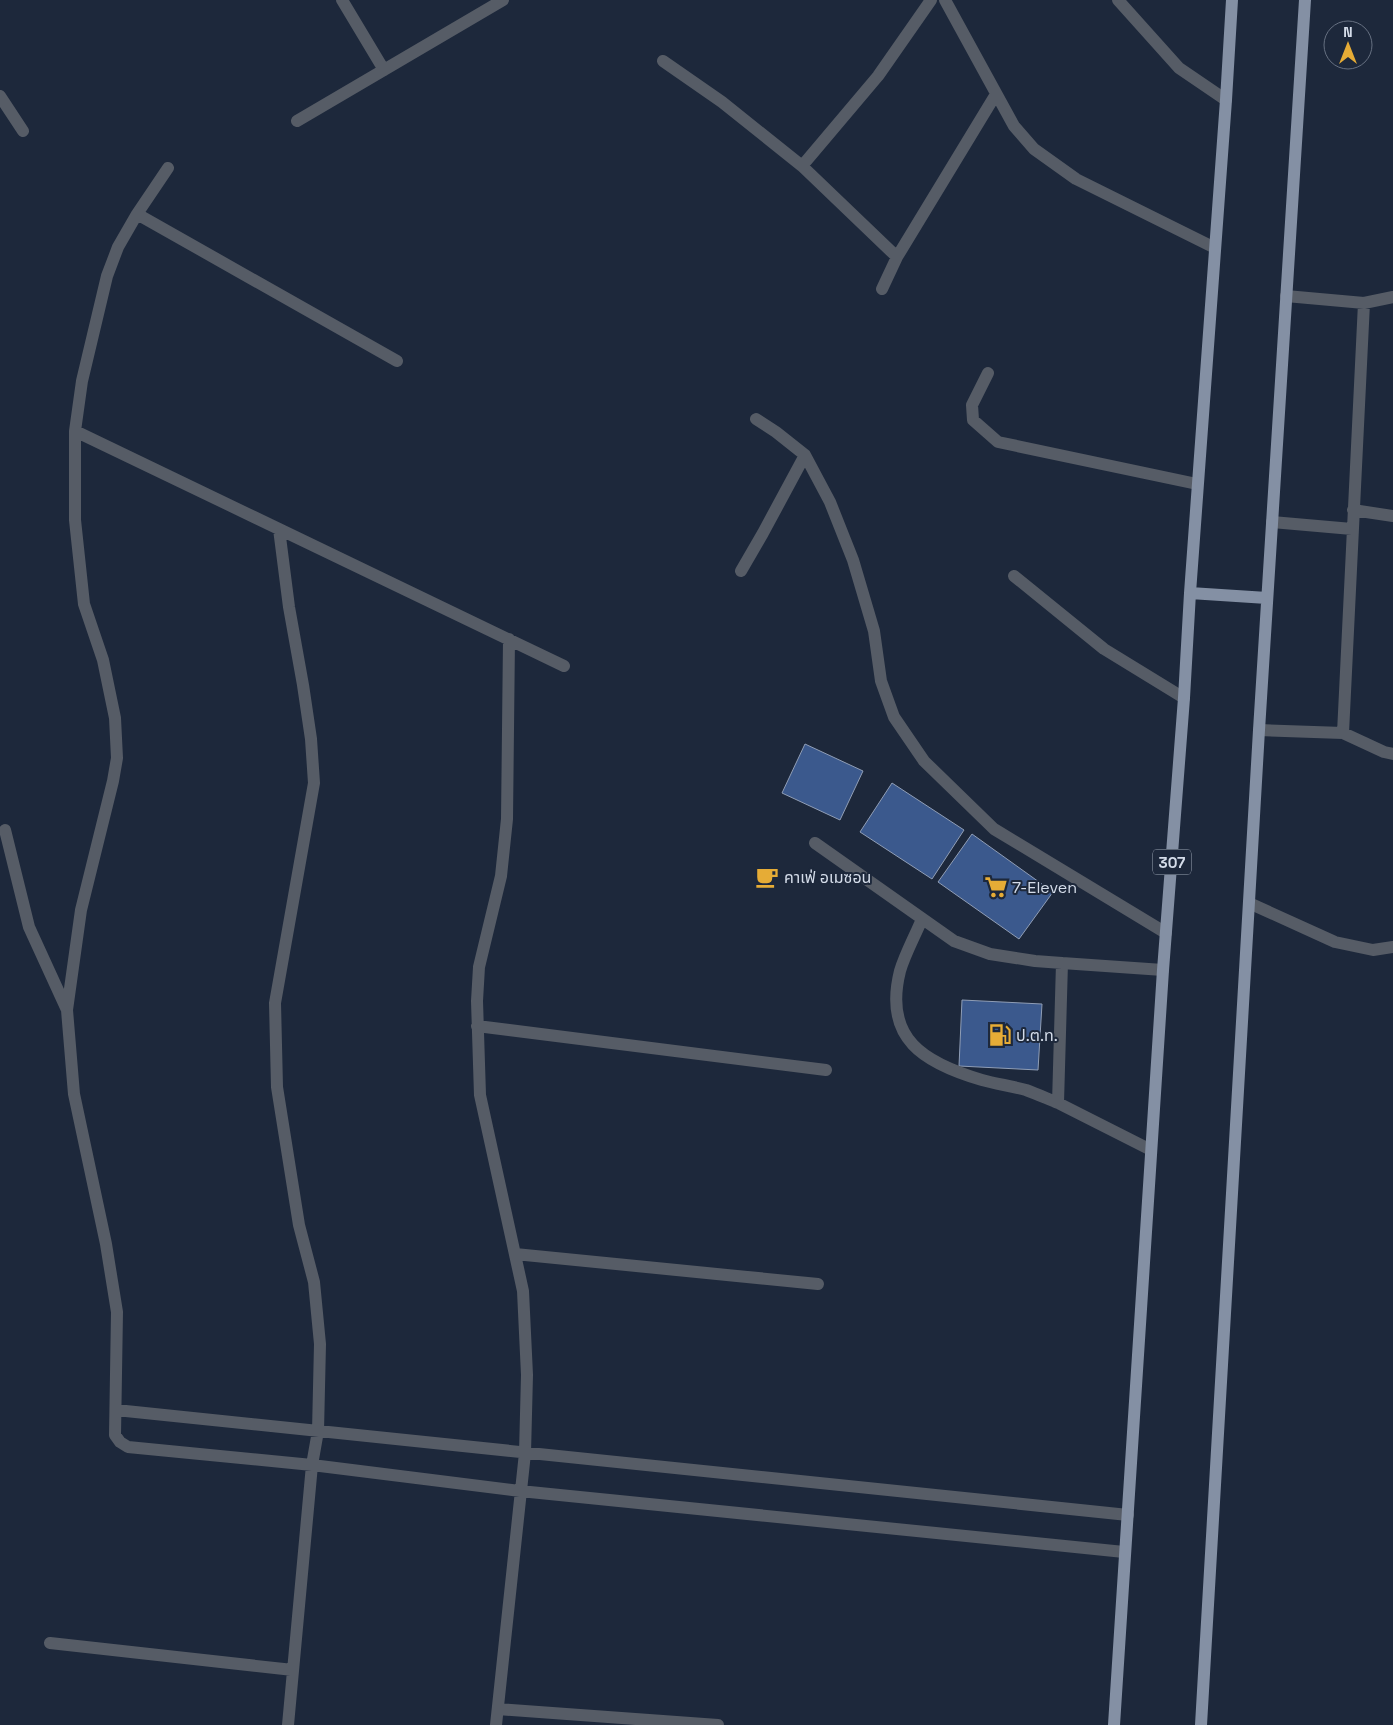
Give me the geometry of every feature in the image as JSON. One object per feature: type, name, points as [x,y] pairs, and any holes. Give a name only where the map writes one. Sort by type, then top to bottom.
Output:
[{"type":"main road","name":"307","points":[[1114,1725],[1163,970],[1184,698],[1197,484],[1232,0]]},
{"type":"main road","points":[[1201,1725],[1259,730],[1305,0]]},
{"type":"main road","points":[[1190,593],[1268,598]]},
{"type":"street","points":[[342,0],[384,70]]},
{"type":"street","points":[[297,122],[503,0]]},
{"type":"street","points":[[802,166],[878,76],[931,0]]},
{"type":"street","points":[[945,0],[1014,126],[1034,149],[1076,179],[1215,248]]},
{"type":"street","points":[[1118,0],[1180,68],[1226,100]]},
{"type":"street","points":[[663,60],[722,102],[802,166],[897,257]]},
{"type":"street","points":[[882,289],[897,257],[996,94]]},
{"type":"street","points":[[0,96],[23,131]]},
{"type":"street","points":[[168,168],[137,214],[118,247],[107,276],[82,381],[75,431],[75,520],[84,604],[103,660],[115,718],[117,758],[81,910],[68,1010],[74,1094],[106,1244],[117,1312],[115,1435],[120,1442],[128,1446],[312,1465],[520,1491],[1124,1552]]},
{"type":"street","points":[[137,214],[398,361]]},
{"type":"street","points":[[1286,296],[1364,303],[1393,297]]},
{"type":"street","points":[[1343,733],[1364,303]]},
{"type":"street","points":[[988,373],[972,405],[973,420],[998,442],[1197,484]]},
{"type":"street","points":[[756,419],[805,455],[830,502],[853,560],[874,631],[880,681],[894,717],[924,761],[994,828],[1166,933]]},
{"type":"street","points":[[75,431],[564,666]]},
{"type":"street","points":[[741,571],[805,455]]},
{"type":"street","points":[[1353,510],[1393,516]]},
{"type":"street","points":[[1272,522],[1352,529]]},
{"type":"street","points":[[279,529],[289,607],[311,740],[314,783],[275,1003],[277,1087],[299,1225],[314,1282],[320,1344],[318,1431],[312,1465],[288,1725]]},
{"type":"street","points":[[1014,576],[1104,649],[1184,698]]},
{"type":"street","points":[[496,1725],[525,1453],[527,1375],[522,1291],[480,1095],[477,1026],[479,967],[501,876],[507,819],[509,639]]},
{"type":"street","points":[[1259,730],[1343,733],[1384,752],[1393,754]]},
{"type":"street","points":[[5,830],[29,927],[68,1010]]},
{"type":"street","points":[[815,843],[954,941],[990,954],[1035,961],[1163,970]]},
{"type":"street","points":[[1249,903],[1335,942],[1373,950],[1393,948]]},
{"type":"street","points":[[922,919],[900,970],[896,996],[898,1023],[912,1045],[936,1064],[981,1080],[1026,1090],[1058,1103],[1151,1150]]},
{"type":"street","points":[[1058,1103],[1062,963]]},
{"type":"street","points":[[477,1026],[826,1070]]},
{"type":"street","points":[[515,1254],[818,1284]]},
{"type":"street","points":[[116,1410],[1128,1515]]},
{"type":"street","points":[[50,1643],[293,1670]]},
{"type":"street","points":[[498,1709],[620,1721],[718,1725]]},
{"type":"building","points":[[805,744],[863,771],[840,820],[782,793]]},
{"type":"building","points":[[892,783],[964,830],[932,879],[860,832]]},
{"type":"building","name":"7-Eleven","points":[[972,834],[1053,892],[1019,939],[938,882]]},
{"type":"building","name":"ป.ต.ท.","points":[[962,1000],[1042,1004],[1038,1070],[959,1066]]},
{"type":"place","name":"คาเฟ่ อเมซอน","points":[[767,877]]},
{"type":"place","name":"7-Eleven","points":[[996,887]]},
{"type":"place","name":"ป.ต.ท.","points":[[1000,1035]]}]
